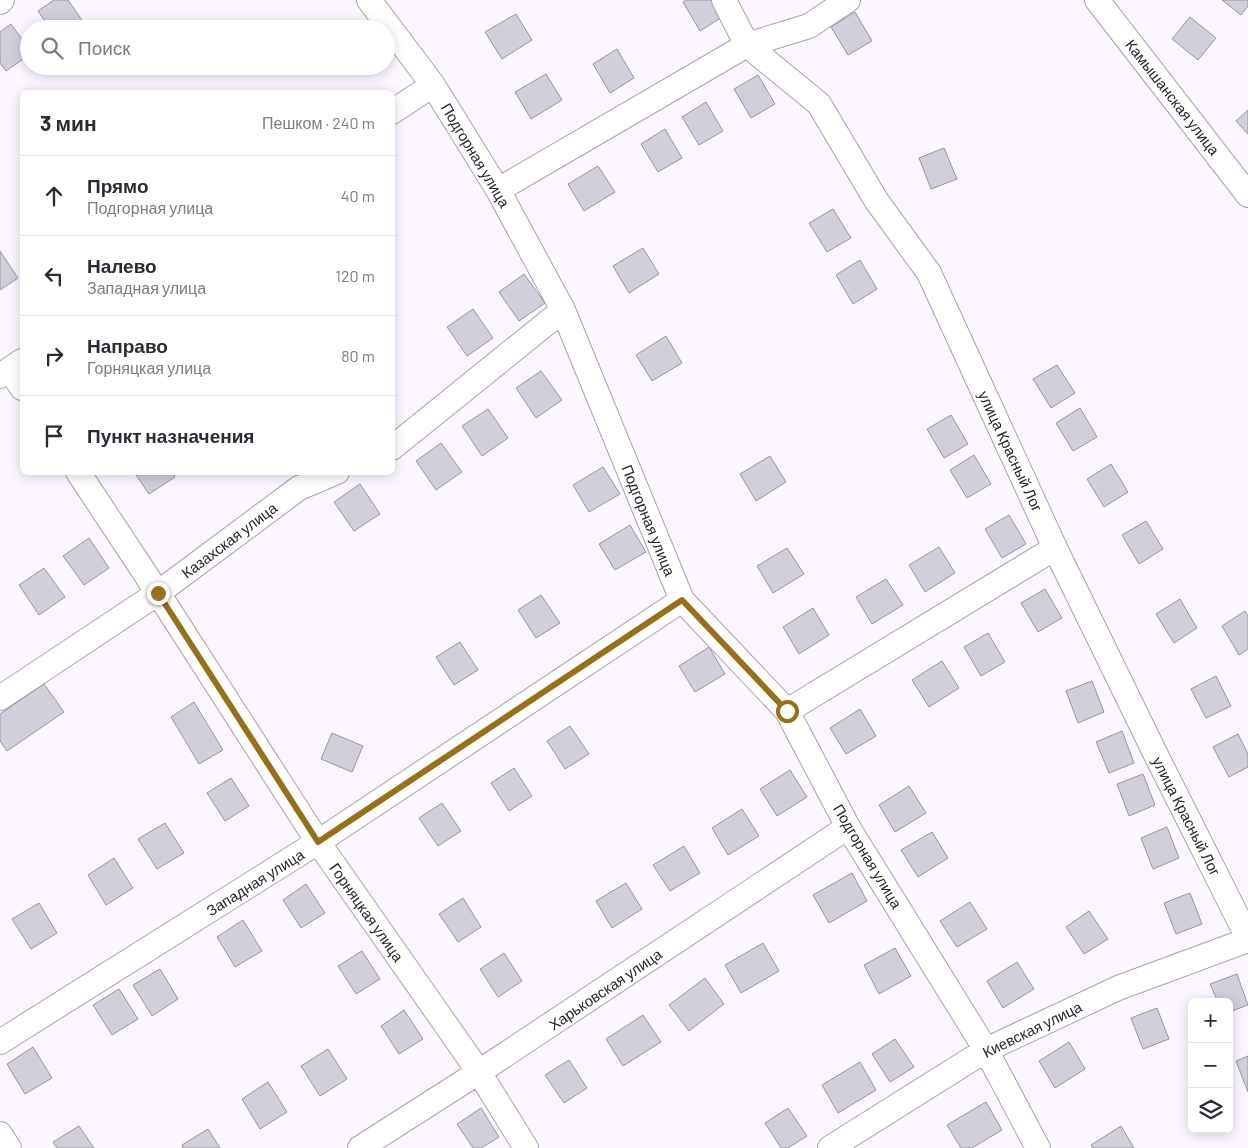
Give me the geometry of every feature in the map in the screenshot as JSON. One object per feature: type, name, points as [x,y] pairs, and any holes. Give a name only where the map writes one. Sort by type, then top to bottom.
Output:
[{"type":"street","name":"Подгорная улица","points":[[369,0],[384,20]]},
{"type":"street","name":"улица Красный Лог","points":[[724,0],[747,46],[819,104],[876,200],[929,273],[1055,548],[1248,939]]},
{"type":"street","points":[[498,190],[747,46],[810,26],[848,0]]},
{"type":"street","name":"Камышанская улица","points":[[1097,0],[1248,195]]},
{"type":"street","name":"Подгорная улица","points":[[395,34],[433,84],[498,190],[563,310],[682,600],[787,711],[848,826],[986,1050],[1038,1148]]},
{"type":"street","points":[[395,110],[433,84]]},
{"type":"street","points":[[395,446],[563,310]]},
{"type":"street","name":"Горняцкая улица","points":[[80,475],[318,842],[479,1072],[526,1148]]},
{"type":"street","name":"Казахская улица","points":[[0,698],[158,593],[299,488],[329,475]]},
{"type":"street","points":[[787,711],[1055,548]]},
{"type":"street","name":"Западная улица","points":[[0,1042],[318,842],[682,600]]},
{"type":"street","name":"Харьковская улица","points":[[360,1148],[479,1072],[848,826]]},
{"type":"street","name":"Киевская улица","points":[[830,1148],[986,1050],[1118,988],[1248,939]]},
{"type":"street","points":[[0,1134],[9,1148]]},
{"type":"building","points":[[54,0],[68,0],[82,20],[44,20],[38,11]]},
{"type":"building","points":[[686,0],[714,0],[724,16],[700,31],[683,2]]},
{"type":"building","points":[[1222,0],[1248,0],[1248,6],[1241,15]]},
{"type":"building","points":[[855,12],[872,41],[848,55],[831,27]]},
{"type":"building","points":[[516,14],[532,40],[502,59],[485,32]]},
{"type":"building","points":[[1190,17],[1216,38],[1198,60],[1172,39]]},
{"type":"building","points":[[11,24],[20,36],[20,61],[6,71],[0,63],[0,32]]},
{"type":"building","points":[[617,49],[634,78],[610,93],[593,64]]},
{"type":"building","points":[[546,74],[562,100],[531,119],[515,92]]},
{"type":"building","points":[[758,75],[775,104],[751,118],[734,89]]},
{"type":"building","points":[[706,102],[723,131],[699,145],[682,117]]},
{"type":"building","points":[[1248,110],[1248,134],[1236,121]]},
{"type":"building","points":[[665,129],[682,158],[658,172],[641,144]]},
{"type":"building","points":[[944,148],[957,179],[931,189],[919,158]]},
{"type":"building","points":[[598,166],[615,192],[584,211],[568,184]]},
{"type":"building","points":[[833,209],[851,238],[827,252],[809,223]]},
{"type":"building","points":[[643,248],[659,274],[629,293],[613,266]]},
{"type":"building","points":[[0,251],[18,278],[0,290]]},
{"type":"building","points":[[860,260],[877,289],[853,304],[836,275]]},
{"type":"building","points":[[524,274],[545,303],[519,321],[499,292]]},
{"type":"building","points":[[473,309],[493,338],[467,356],[447,327]]},
{"type":"building","points":[[666,336],[682,363],[652,381],[636,355]]},
{"type":"building","points":[[1057,365],[1075,393],[1051,408],[1033,379]]},
{"type":"building","points":[[541,371],[562,400],[536,418],[516,388]]},
{"type":"building","points":[[1080,408],[1097,437],[1073,451],[1056,423]]},
{"type":"building","points":[[488,409],[508,438],[482,456],[462,426]]},
{"type":"building","points":[[951,415],[968,444],[944,458],[927,429]]},
{"type":"building","points":[[441,443],[462,472],[436,490],[416,461]]},
{"type":"building","points":[[974,455],[991,484],[967,498],[950,470]]},
{"type":"building","points":[[770,456],[786,482],[756,501],[740,474]]},
{"type":"building","points":[[1111,464],[1128,492],[1104,507],[1087,479]]},
{"type":"building","points":[[603,467],[620,494],[589,512],[573,485]]},
{"type":"building","points":[[136,475],[174,475],[175,477],[149,494]]},
{"type":"building","points":[[360,484],[380,514],[354,531],[334,502]]},
{"type":"building","points":[[1009,515],[1026,544],[1002,558],[985,529]]},
{"type":"building","points":[[1146,521],[1163,549],[1139,564],[1122,535]]},
{"type":"building","points":[[630,525],[646,552],[615,570],[599,544]]},
{"type":"building","points":[[89,538],[109,568],[84,585],[63,556]]},
{"type":"building","points":[[939,547],[955,573],[925,592],[909,565]]},
{"type":"building","points":[[787,548],[804,574],[773,593],[757,566]]},
{"type":"building","points":[[44,568],[65,597],[39,615],[19,585]]},
{"type":"building","points":[[886,579],[903,605],[872,624],[856,597]]},
{"type":"building","points":[[1045,589],[1062,618],[1038,632],[1021,603]]},
{"type":"building","points":[[541,595],[560,623],[536,638],[518,610]]},
{"type":"building","points":[[1180,599],[1197,628],[1174,643],[1156,614]]},
{"type":"building","points":[[813,608],[829,635],[799,654],[783,627]]},
{"type":"building","points":[[1245,611],[1248,616],[1248,649],[1239,655],[1222,626]]},
{"type":"building","points":[[988,633],[1005,662],[981,676],[964,647]]},
{"type":"building","points":[[460,642],[478,670],[454,685],[436,657]]},
{"type":"building","points":[[709,647],[725,674],[695,692],[679,666]]},
{"type":"building","points":[[942,661],[959,688],[929,707],[912,680]]},
{"type":"building","points":[[1216,676],[1231,706],[1206,718],[1191,689]]},
{"type":"building","points":[[1092,681],[1104,712],[1078,723],[1066,691]]},
{"type":"building","points":[[44,684],[64,712],[7,751],[0,741],[0,714]]},
{"type":"building","points":[[194,702],[223,750],[199,764],[171,717]]},
{"type":"building","points":[[860,709],[876,736],[846,754],[830,728]]},
{"type":"building","points":[[570,726],[589,754],[565,769],[547,741]]},
{"type":"building","points":[[1122,731],[1134,763],[1109,773],[1096,742]]},
{"type":"building","points":[[332,733],[363,746],[352,772],[321,759]]},
{"type":"building","points":[[1238,734],[1248,754],[1248,767],[1229,777],[1213,747]]},
{"type":"building","points":[[514,768],[532,796],[509,811],[491,783]]},
{"type":"building","points":[[790,770],[807,797],[777,816],[760,789]]},
{"type":"building","points":[[1143,774],[1155,805],[1129,816],[1117,784]]},
{"type":"building","points":[[231,778],[249,806],[225,821],[207,793]]},
{"type":"building","points":[[909,786],[926,813],[895,832],[879,805]]},
{"type":"building","points":[[442,803],[461,831],[438,846],[419,818]]},
{"type":"building","points":[[742,809],[759,836],[728,855],[712,828]]},
{"type":"building","points":[[165,823],[184,853],[157,869],[138,839]]},
{"type":"building","points":[[1167,827],[1179,858],[1153,869],[1141,838]]},
{"type":"building","points":[[932,832],[948,858],[918,877],[901,850]]},
{"type":"building","points":[[684,846],[700,873],[670,891],[653,865]]},
{"type":"building","points":[[114,858],[133,888],[106,905],[88,875]]},
{"type":"building","points":[[852,873],[867,901],[829,923],[813,895]]},
{"type":"building","points":[[626,883],[642,909],[612,928],[596,901]]},
{"type":"building","points":[[306,884],[325,913],[301,928],[283,900]]},
{"type":"building","points":[[1190,893],[1202,924],[1176,934],[1164,903]]},
{"type":"building","points":[[463,898],[481,927],[458,942],[439,914]]},
{"type":"building","points":[[970,902],[987,929],[957,947],[940,921]]},
{"type":"building","points":[[39,903],[57,933],[31,949],[12,919]]},
{"type":"building","points":[[1089,911],[1108,939],[1084,954],[1066,927]]},
{"type":"building","points":[[243,920],[262,951],[235,967],[217,937]]},
{"type":"building","points":[[763,943],[779,971],[741,993],[725,965]]},
{"type":"building","points":[[895,948],[911,976],[879,994],[864,965]]},
{"type":"building","points":[[362,951],[380,979],[356,994],[338,966]]},
{"type":"building","points":[[504,953],[522,981],[498,997],[480,969]]},
{"type":"building","points":[[1017,962],[1034,989],[1003,1008],[987,981]]},
{"type":"building","points":[[160,969],[178,999],[152,1016],[133,985]]},
{"type":"building","points":[[1237,974],[1248,1005],[1233,1011],[1233,998],[1216,998],[1210,984]]},
{"type":"building","points":[[705,978],[724,1004],[689,1031],[669,1005]]},
{"type":"building","points":[[119,989],[138,1019],[112,1035],[93,1005]]},
{"type":"building","points":[[1157,1008],[1169,1039],[1143,1049],[1131,1018]]},
{"type":"building","points":[[404,1010],[423,1039],[399,1054],[381,1026]]},
{"type":"building","points":[[643,1015],[661,1042],[623,1066],[606,1039]]},
{"type":"building","points":[[895,1039],[914,1067],[890,1082],[872,1054]]},
{"type":"building","points":[[1069,1042],[1085,1069],[1055,1088],[1039,1061]]},
{"type":"building","points":[[33,1047],[52,1078],[25,1094],[7,1064]]},
{"type":"building","points":[[328,1049],[347,1079],[320,1096],[301,1066]]},
{"type":"building","points":[[1248,1056],[1248,1092],[1236,1061]]},
{"type":"building","points":[[569,1060],[587,1088],[564,1103],[545,1075]]},
{"type":"building","points":[[860,1062],[876,1090],[838,1113],[822,1085]]},
{"type":"building","points":[[268,1082],[287,1112],[260,1129],[242,1099]]},
{"type":"building","points":[[986,1102],[1002,1130],[972,1148],[961,1148],[947,1125]]},
{"type":"building","points":[[481,1108],[499,1137],[481,1148],[473,1148],[457,1124]]},
{"type":"building","points":[[788,1108],[807,1136],[788,1148],[781,1148],[765,1123]]},
{"type":"building","points":[[79,1126],[94,1148],[57,1148],[53,1142]]},
{"type":"building","points":[[1121,1126],[1134,1148],[1093,1148],[1091,1145]]},
{"type":"building","points":[[208,1129],[220,1148],[183,1148],[182,1145]]},
{"type":"route","points":[[158,593],[318,842],[682,600],[787,711]]}]
